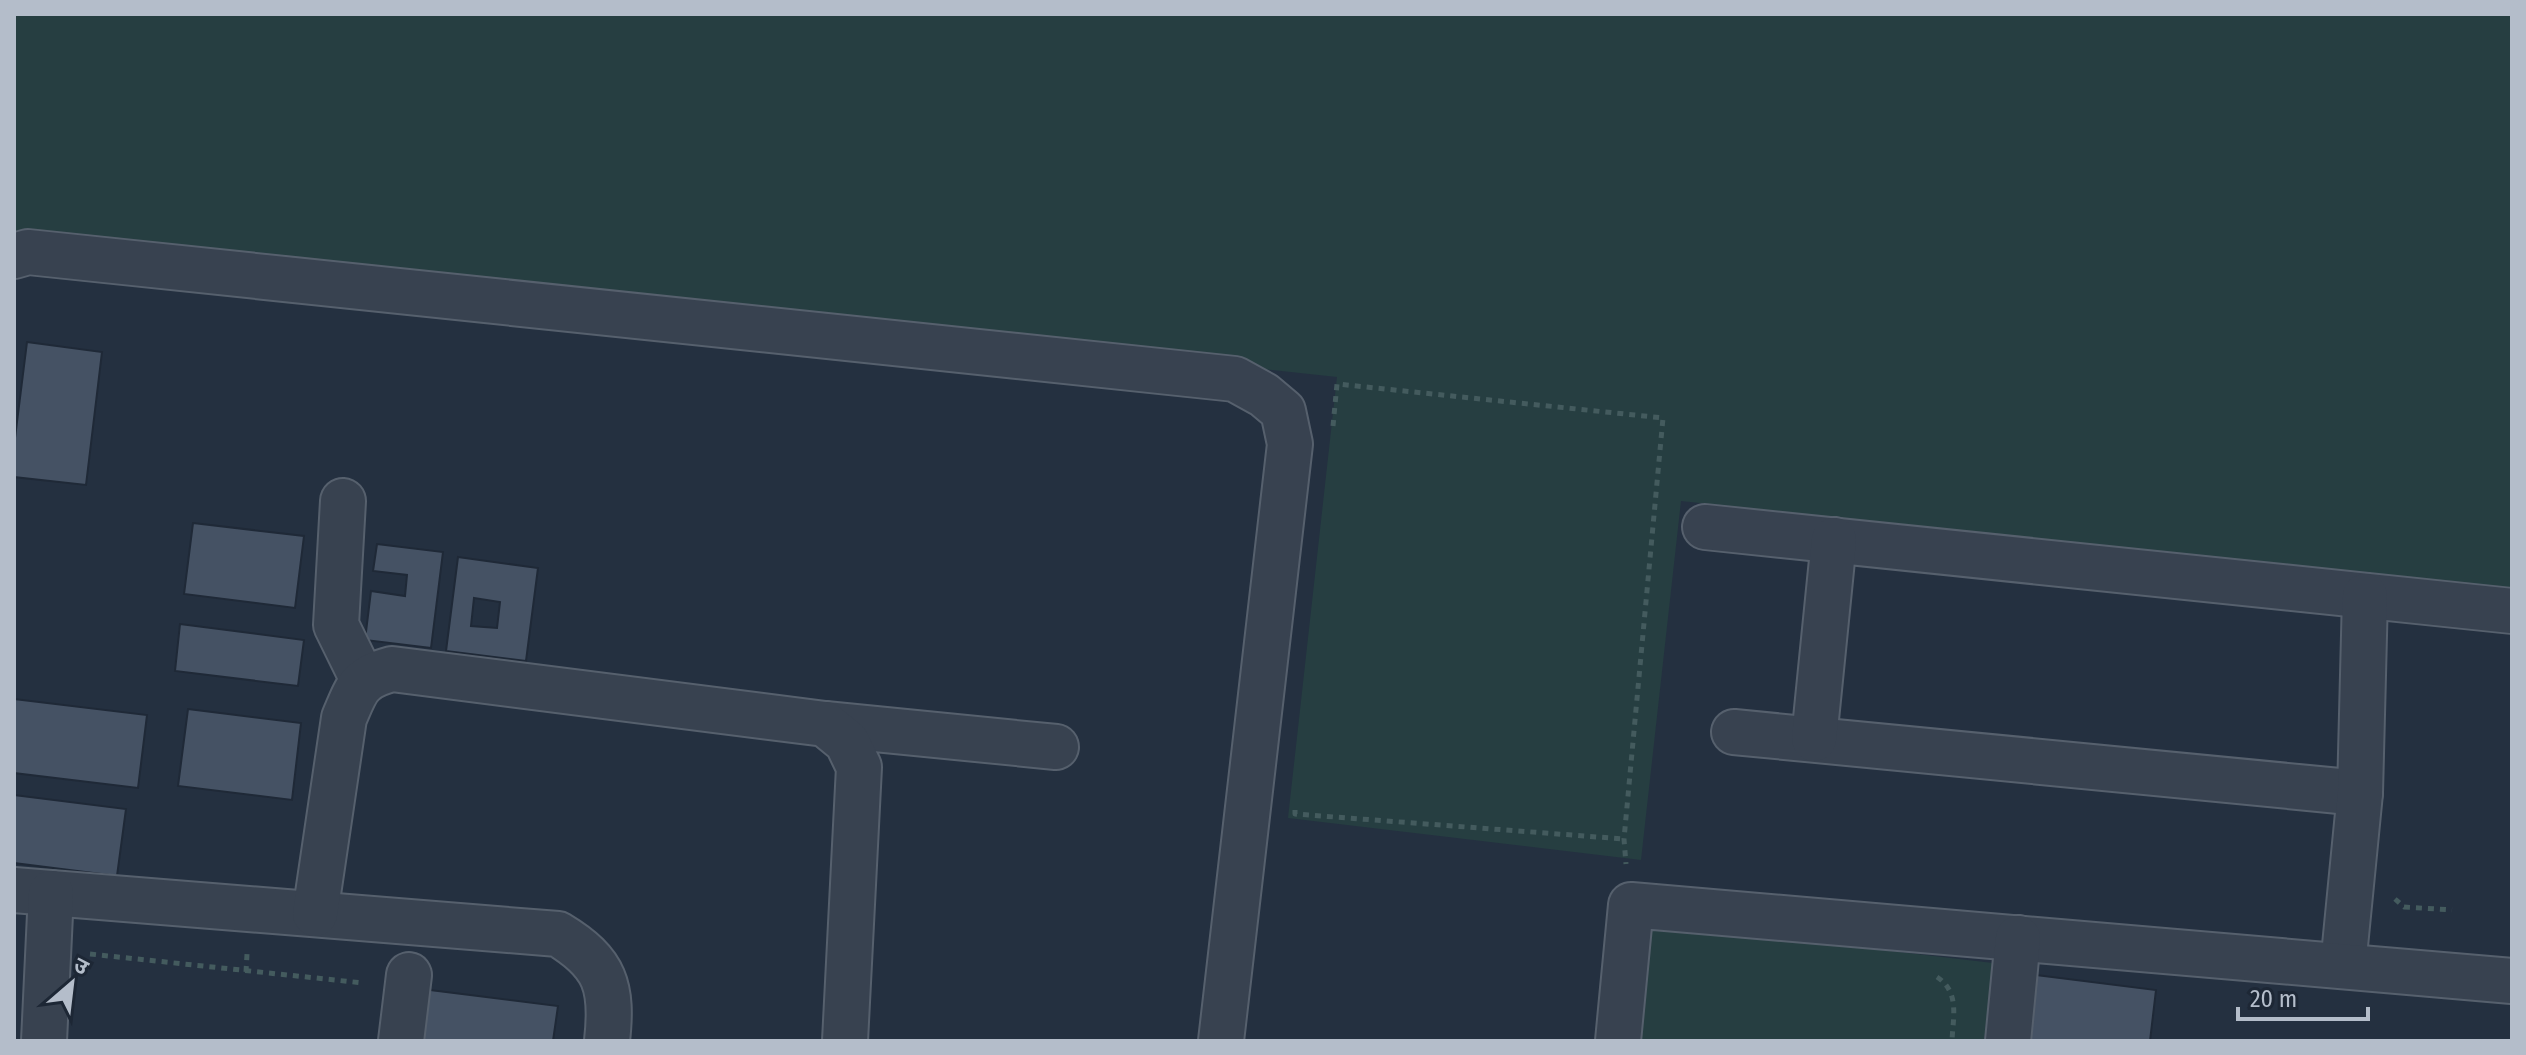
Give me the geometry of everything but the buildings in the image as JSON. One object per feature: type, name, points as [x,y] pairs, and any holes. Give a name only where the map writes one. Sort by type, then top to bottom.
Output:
[{"type":"street","points":[[14,256],[28,252],[1235,379],[1264,395],[1283,411],[1290,444],[1221,1041]]},
{"type":"street","points":[[343,501],[336,625],[364,682]]},
{"type":"street","points":[[1705,527],[2512,611]]},
{"type":"street","points":[[1814,739],[1834,540]]},
{"type":"street","points":[[2343,966],[2360,793],[2365,596]]},
{"type":"street","points":[[315,914],[344,718],[357,689],[373,674],[392,669],[825,724],[1056,747]]},
{"type":"street","points":[[825,724],[847,742],[859,767],[845,1041]]},
{"type":"street","points":[[1734,732],[2360,793]]},
{"type":"street","points":[[44,1041],[33,892],[558,934],[591,958],[602,975],[610,1009],[607,1041]]},
{"type":"street","points":[[1618,1041],[1631,905],[2512,981]]},
{"type":"street","points":[[2008,1041],[2018,938]]},
{"type":"street","points":[[392,979],[401,1041]]},
{"type":"path","points":[[1296,799],[1295,814],[1624,839],[1663,418],[1337,384],[1333,430]]},
{"type":"path","points":[[2393,893],[2396,901],[2404,907],[2452,910]]},
{"type":"path","points":[[82,953],[246,972],[392,979]]},
{"type":"green space","points":[[14,14],[2512,14],[2512,589],[1681,501],[1641,860],[1288,818],[1337,377],[14,233]]},
{"type":"green space","points":[[1645,922],[1993,963],[1984,1041],[1631,1041]]}]
